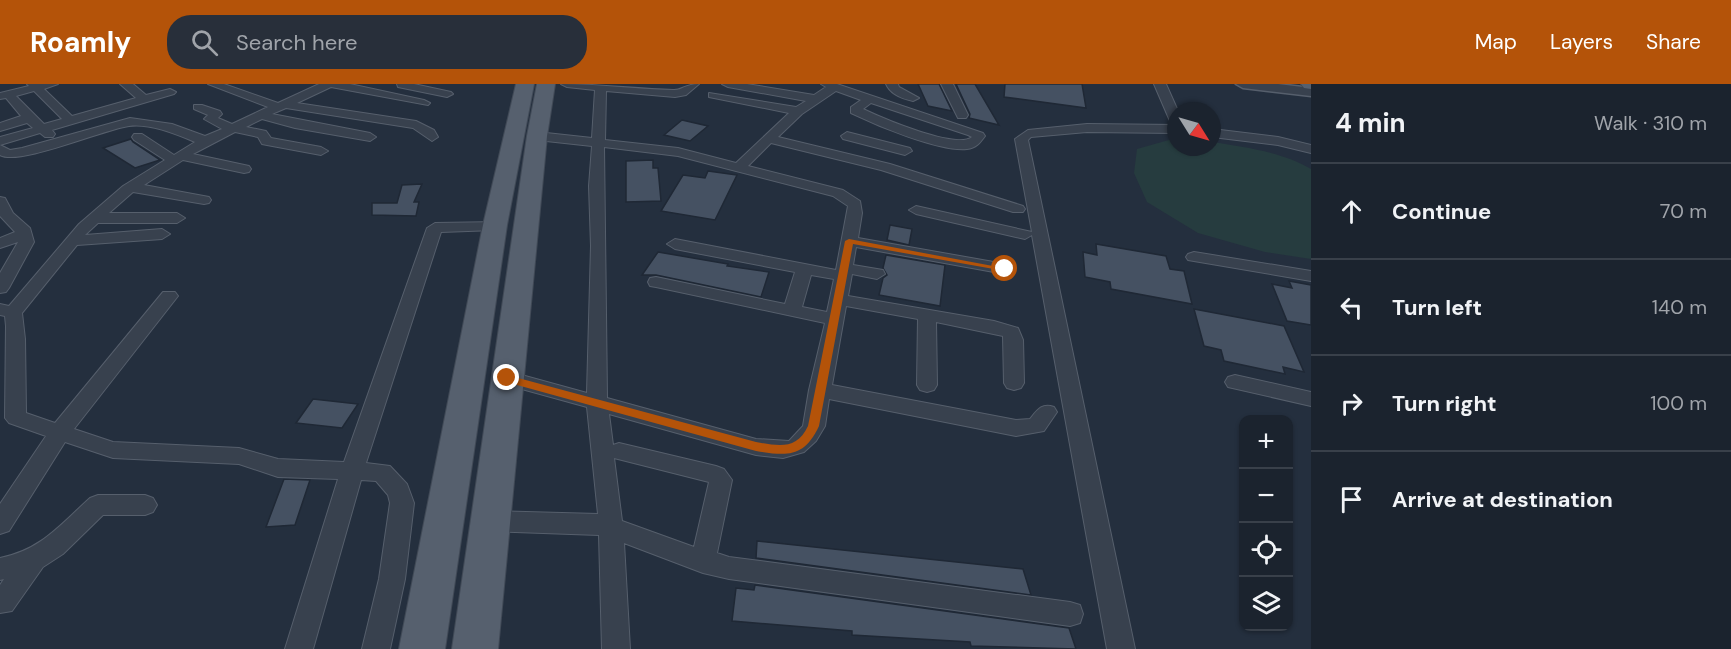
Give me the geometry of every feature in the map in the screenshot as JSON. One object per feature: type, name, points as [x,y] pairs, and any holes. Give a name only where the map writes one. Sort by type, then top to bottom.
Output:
[{"type":"main road","points":[[422,649],[495,225],[525,84]]},
{"type":"main road","points":[[475,649],[537,136],[546,84]]},
{"type":"street","points":[[4,95],[35,86],[52,84]]},
{"type":"street","points":[[126,84],[144,99]]},
{"type":"street","points":[[214,84],[285,103],[416,125],[432,137]]},
{"type":"street","points":[[328,84],[205,141],[132,187],[72,241],[34,285],[6,311],[16,327],[13,403],[8,423],[60,432],[114,450],[239,456],[278,468],[382,472],[399,491],[402,503],[392,579],[376,649]]},
{"type":"street","points":[[334,84],[424,103]]},
{"type":"street","points":[[397,84],[447,94]]},
{"type":"street","points":[[567,84],[675,94],[682,93],[693,84]]},
{"type":"street","points":[[728,84],[815,99]]},
{"type":"street","points":[[892,84],[894,89],[913,98]]},
{"type":"street","points":[[947,84],[962,115]]},
{"type":"street","points":[[1160,84],[1168,102]]},
{"type":"street","points":[[1243,84],[1311,92]]},
{"type":"street","points":[[738,168],[798,111],[831,85],[979,136],[966,145],[856,122],[830,141]]},
{"type":"street","points":[[35,86],[70,121]]},
{"type":"street","points":[[601,86],[600,143],[596,186],[599,246],[597,403],[611,526],[616,649]]},
{"type":"street","points":[[273,91],[285,103]]},
{"type":"street","points":[[0,141],[170,92]]},
{"type":"street","points":[[4,95],[42,129],[60,141]]},
{"type":"street","points":[[713,95],[798,111]]},
{"type":"street","points":[[871,98],[855,110],[924,136]]},
{"type":"street","points":[[198,107],[216,114],[210,119],[214,122],[262,134],[267,141],[321,151]]},
{"type":"street","points":[[261,115],[295,124],[370,137]]},
{"type":"street","points":[[0,127],[29,118]]},
{"type":"street","points":[[0,148],[4,153],[15,154],[120,123],[139,121],[172,128],[205,141]]},
{"type":"street","points":[[1121,649],[1022,139],[1028,134],[1087,128],[1167,129]]},
{"type":"street","points":[[1221,134],[1278,141],[1311,149]]},
{"type":"street","points":[[507,378],[756,447],[784,452],[798,446],[809,436],[814,426],[819,390],[855,213],[855,204],[838,192],[678,152],[537,136]]},
{"type":"street","points":[[885,168],[924,136]]},
{"type":"street","points":[[138,137],[178,158],[244,169]]},
{"type":"street","points":[[769,139],[830,141],[905,151]]},
{"type":"street","points":[[830,141],[885,168],[921,201],[1025,234]]},
{"type":"street","points":[[132,187],[204,200]]},
{"type":"street","points":[[921,201],[1018,209]]},
{"type":"street","points":[[0,288],[24,248],[25,234],[22,228],[2,211]]},
{"type":"street","points":[[95,218],[177,218]]},
{"type":"street","points":[[299,649],[352,470],[435,228],[495,225]]},
{"type":"street","points":[[0,243],[25,234]]},
{"type":"street","points":[[72,241],[162,234]]},
{"type":"street","points":[[849,241],[1005,269]]},
{"type":"street","points":[[675,244],[804,269],[877,274]]},
{"type":"street","points":[[1194,257],[1311,276]]},
{"type":"street","points":[[792,310],[804,269]]},
{"type":"street","points":[[656,282],[833,319]]},
{"type":"street","points":[[0,524],[60,432],[169,296]]},
{"type":"street","points":[[837,299],[1011,332],[1014,340],[1014,383]]},
{"type":"street","points":[[927,315],[927,385]]},
{"type":"street","points":[[1235,382],[1311,399]]},
{"type":"street","points":[[819,390],[1016,428],[1036,426],[1047,412]]},
{"type":"street","points":[[619,451],[716,476],[721,480],[703,562]]},
{"type":"street","points":[[0,569],[33,561],[51,551],[98,505],[145,505]]},
{"type":"street","points":[[490,521],[590,523],[611,526],[703,562],[729,568],[1070,614]]},
{"type":"street","points":[[3,602],[33,561]]},
{"type":"green space","points":[[1167,141],[1167,156],[1221,156],[1221,143],[1276,154],[1311,169],[1311,259],[1265,252],[1198,233],[1147,202],[1134,173],[1137,149]]},
{"type":"building","points":[[918,84],[939,84],[952,111],[928,106]]},
{"type":"building","points":[[956,84],[975,84],[999,125],[969,118],[970,114]]},
{"type":"building","points":[[1005,84],[1082,84],[1086,108],[1004,97]]},
{"type":"building","points":[[682,120],[708,126],[690,141],[664,135]]},
{"type":"building","points":[[131,139],[160,160],[135,168],[103,148]]},
{"type":"building","points":[[653,160],[653,168],[658,168],[661,201],[626,202],[626,161]]},
{"type":"building","points":[[708,171],[737,175],[715,220],[661,211],[683,175],[705,178]]},
{"type":"building","points":[[422,184],[414,202],[419,202],[416,216],[372,215],[372,203],[397,203],[402,185]]},
{"type":"building","points":[[890,225],[912,229],[909,245],[887,240]]},
{"type":"building","points":[[1096,244],[1166,256],[1170,269],[1184,271],[1192,304],[1111,289],[1110,282],[1085,277],[1083,252],[1097,255]]},
{"type":"building","points":[[658,252],[769,272],[761,297],[656,275],[642,275]]},
{"type":"building","points":[[886,255],[945,265],[940,306],[879,295],[883,278],[887,275],[883,268]]},
{"type":"building","points":[[1289,281],[1311,285],[1311,325],[1287,321],[1272,284],[1292,288]]},
{"type":"building","points":[[1194,309],[1284,326],[1304,372],[1283,367],[1285,374],[1224,361],[1221,350],[1204,346]]},
{"type":"building","points":[[313,399],[358,404],[342,428],[296,423]]},
{"type":"building","points":[[284,479],[310,480],[295,525],[266,527]]},
{"type":"building","points":[[757,541],[1023,569],[1031,595],[756,558]]},
{"type":"building","points":[[755,585],[1069,628],[1076,649],[971,646],[970,642],[852,635],[852,631],[732,621],[736,588],[754,590]]},
{"type":"route","points":[[507,378],[756,447],[784,452],[798,446],[809,436],[814,426],[849,241],[1005,269]]}]
